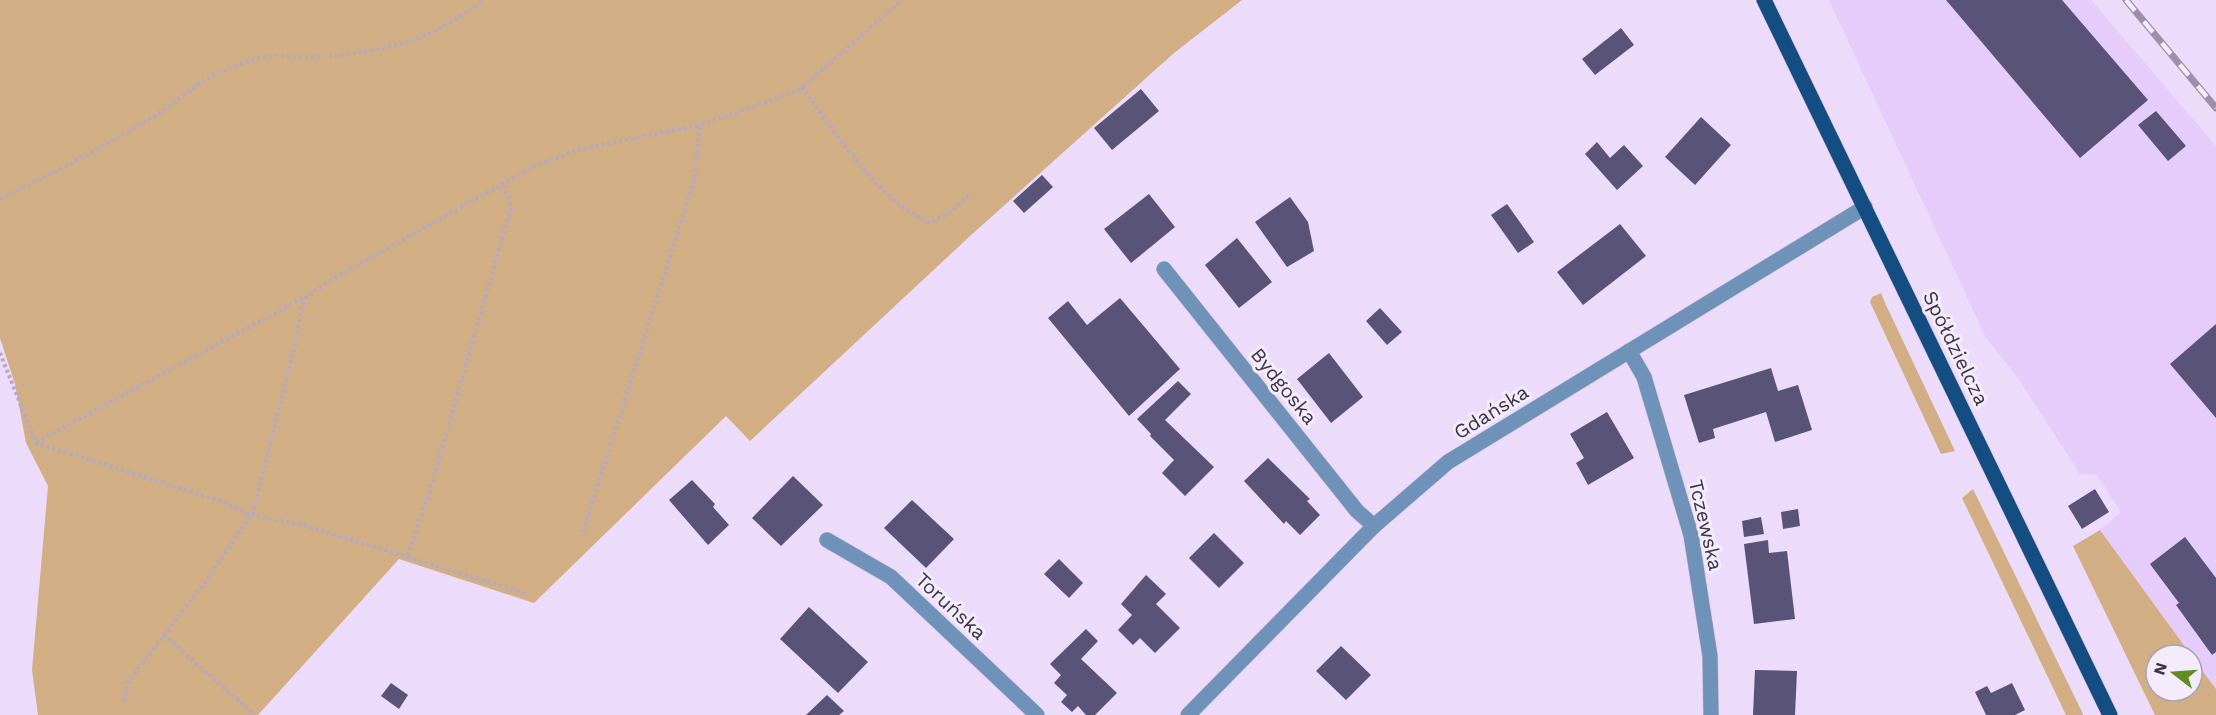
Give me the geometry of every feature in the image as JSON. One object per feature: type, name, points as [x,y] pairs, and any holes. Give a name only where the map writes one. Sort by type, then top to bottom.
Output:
[{"type":"main road","name":"Spółdzielcza","points":[[1764,0],[2110,715]]},
{"type":"street","name":"Gdańska","points":[[1188,715],[1374,526],[1448,462],[1865,207]]},
{"type":"street","name":"Bydgoska","points":[[1164,269],[1357,511],[1374,526]]},
{"type":"street","name":"Tczewska","points":[[1629,351],[1644,377],[1691,536],[1710,656],[1711,715]]},
{"type":"street","name":"Toruńska","points":[[827,540],[891,577],[1036,715]]},
{"type":"path","points":[[0,199],[78,161],[158,114],[217,73],[260,57],[313,58],[396,47],[467,13],[483,0]]},
{"type":"path","points":[[36,443],[307,296],[331,280],[537,165],[581,148],[700,125],[746,111],[798,91],[902,0]]},
{"type":"path","points":[[802,87],[883,191],[916,218],[931,224],[953,210],[970,193]]},
{"type":"path","points":[[583,532],[695,178],[700,125]]},
{"type":"path","points":[[408,556],[430,490],[511,208],[503,184]]},
{"type":"path","points":[[124,700],[128,682],[205,582],[251,515],[296,341],[301,309],[307,296]]},
{"type":"path","points":[[0,353],[36,443]]},
{"type":"path","points":[[36,443],[221,501],[251,515],[303,525],[528,594]]},
{"type":"path","points":[[164,635],[255,715]]},
{"type":"shaded area","points":[[0,0],[1242,0],[1174,53],[969,237],[750,441],[726,416],[534,603],[399,559],[258,715],[38,715],[32,670],[48,486],[26,443],[15,384],[0,338]]},
{"type":"shaded area","points":[[1829,0],[2091,0],[2216,146],[2216,689],[2204,673],[2204,643],[2182,643],[2100,530],[2121,512],[2097,475],[2080,474],[2018,378],[1986,338]]},
{"type":"shaded area","points":[[1881,293],[1955,451],[1941,454],[1870,302],[1872,297]]},
{"type":"shaded area","points":[[1973,489],[2083,715],[2066,715],[1962,498]]},
{"type":"shaded area","points":[[2100,530],[2182,643],[2144,643],[2144,692],[2073,546]]},
{"type":"shaded area","points":[[2204,673],[2216,689],[2216,715],[2155,715],[2149,703],[2204,703]]},
{"type":"building","points":[[1946,0],[2062,0],[2148,100],[2080,158]]},
{"type":"building","points":[[1621,28],[1634,45],[1595,75],[1582,59]]},
{"type":"building","points":[[1141,89],[1159,111],[1112,150],[1094,128]]},
{"type":"building","points":[[2156,111],[2186,146],[2168,161],[2138,125]]},
{"type":"building","points":[[1701,117],[1731,145],[1695,185],[1665,157]]},
{"type":"building","points":[[1597,142],[1610,158],[1624,145],[1643,166],[1617,190],[1585,154]]},
{"type":"building","points":[[1042,175],[1053,187],[1024,213],[1013,201]]},
{"type":"building","points":[[1149,194],[1175,227],[1131,263],[1104,229]]},
{"type":"building","points":[[1290,197],[1308,222],[1314,251],[1287,267],[1255,222]]},
{"type":"building","points":[[1507,204],[1534,242],[1518,253],[1491,215]]},
{"type":"building","points":[[1620,224],[1646,256],[1583,305],[1557,272]]},
{"type":"building","points":[[1237,238],[1272,282],[1239,308],[1205,265]]},
{"type":"building","points":[[1120,298],[1180,369],[1129,416],[1048,318],[1068,301],[1087,325]]},
{"type":"building","points":[[1380,308],[1402,332],[1387,345],[1366,321]]},
{"type":"building","points":[[2216,324],[2216,418],[2170,364]]},
{"type":"building","points":[[1329,353],[1363,397],[1331,423],[1297,379]]},
{"type":"building","points":[[1771,368],[1778,391],[1798,385],[1812,430],[1775,442],[1766,412],[1713,429],[1715,438],[1699,443],[1684,395]]},
{"type":"building","points":[[1178,381],[1191,394],[1165,420],[1214,467],[1185,496],[1162,473],[1174,460],[1137,419]]},
{"type":"building","points":[[1607,412],[1634,458],[1588,485],[1576,463],[1584,458],[1570,434]]},
{"type":"building","points":[[1268,458],[1310,499],[1307,501],[1320,515],[1300,535],[1286,521],[1284,524],[1244,481]]},
{"type":"building","points":[[793,476],[823,505],[781,546],[752,518]]},
{"type":"building","points":[[692,480],[715,504],[713,507],[729,525],[708,545],[669,500]]},
{"type":"building","points":[[2095,489],[2109,512],[2082,529],[2068,506]]},
{"type":"building","points":[[912,500],[954,539],[926,568],[884,528]]},
{"type":"building","points":[[1798,509],[1800,526],[1783,529],[1781,512]]},
{"type":"building","points":[[1761,517],[1764,534],[1744,537],[1742,521]]},
{"type":"building","points":[[1214,533],[1244,563],[1219,588],[1189,558]]},
{"type":"building","points":[[2185,537],[2216,578],[2216,652],[2212,655],[2176,605],[2179,603],[2150,564]]},
{"type":"building","points":[[1768,540],[1769,553],[1787,551],[1795,619],[1754,624],[1744,544]]},
{"type":"building","points":[[1059,559],[1083,583],[1069,598],[1044,574]]},
{"type":"building","points":[[1146,575],[1166,594],[1156,604],[1180,628],[1155,653],[1140,638],[1133,645],[1118,630],[1132,615],[1121,604]]},
{"type":"building","points":[[809,607],[868,662],[838,693],[780,639]]},
{"type":"building","points":[[1086,629],[1098,641],[1081,659],[1117,693],[1095,715],[1086,715],[1078,706],[1072,712],[1061,702],[1067,695],[1054,683],[1061,675],[1050,664]]},
{"type":"building","points":[[1341,646],[1371,675],[1346,700],[1316,671]]},
{"type":"building","points":[[1755,670],[1797,671],[1795,715],[1753,715]]},
{"type":"building","points":[[391,683],[408,695],[399,709],[381,696]]},
{"type":"building","points":[[2012,683],[2025,710],[2015,715],[1986,715],[1975,692],[1987,686],[1991,693]]},
{"type":"building","points":[[827,695],[844,711],[839,715],[806,715]]},
{"type":"railway","points":[[2126,0],[2216,108]]}]
